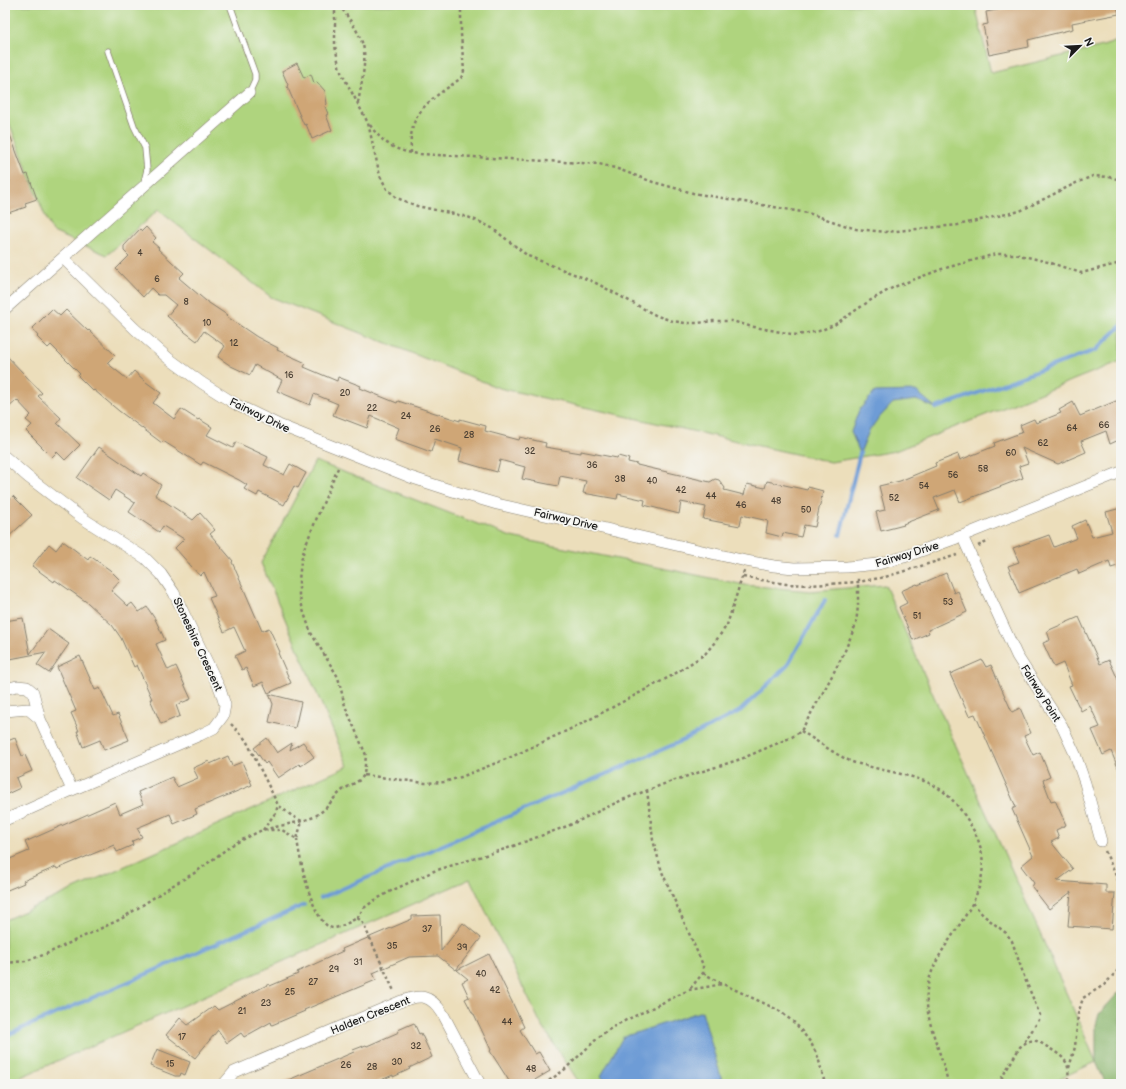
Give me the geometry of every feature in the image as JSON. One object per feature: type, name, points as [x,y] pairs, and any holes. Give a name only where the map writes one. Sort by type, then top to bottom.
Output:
[{"type":"street","points":[[5,309],[249,93]]},
{"type":"street","name":"Fairway Drive","points":[[63,258],[135,329],[168,358],[202,383],[237,405],[279,425],[410,477],[497,504],[746,561],[794,568],[878,564],[904,557],[962,536],[1121,472]]},
{"type":"street","name":"Stoneshire Crescent","points":[[5,458],[82,518],[145,558],[160,574],[184,610],[220,689],[225,705],[223,716]]},
{"type":"street","name":"Fairway Point","points":[[962,536],[1017,656],[1062,726],[1075,754],[1085,783],[1101,841]]},
{"type":"street","points":[[5,689],[17,686],[27,687],[33,692],[40,719],[72,790]]},
{"type":"street","points":[[5,711],[28,709],[40,719]]},
{"type":"street","points":[[5,820],[200,735],[214,728],[223,716]]},
{"type":"street","name":"Halden Crescent","points":[[224,1084],[234,1072],[399,1002],[411,998],[426,997],[436,1004],[480,1084]]},
{"type":"lane","points":[[230,5],[255,74],[255,80],[249,93]]},
{"type":"lane","points":[[108,51],[134,126],[145,148],[147,158],[146,177],[142,188]]},
{"type":"path","points":[[335,5],[335,46],[343,78],[368,123],[375,132],[390,145],[402,152],[599,164],[615,168],[653,182],[694,193],[808,213],[856,229],[886,232],[958,226],[1013,213],[1093,176],[1109,177],[1121,180]]},
{"type":"path","points":[[339,5],[352,22],[363,46],[363,70],[358,104]]},
{"type":"path","points":[[411,153],[412,132],[416,118],[421,109],[461,78],[464,71],[461,34],[461,5]]},
{"type":"path","points":[[368,123],[382,182],[391,194],[397,198],[416,206],[468,218],[482,223],[492,228],[528,256],[594,282],[657,316],[673,321],[698,324],[713,321],[732,321],[749,326],[797,335],[819,331],[834,325],[894,286],[942,269],[996,254],[1015,254],[1048,262],[1081,273],[1121,263]]},
{"type":"path","points":[[5,963],[26,962],[121,919],[196,872],[232,845],[262,830],[314,817],[325,809],[344,789],[360,780],[364,775],[366,755],[344,706],[338,677],[311,633],[300,595],[299,580],[301,561],[305,546],[338,468]]},
{"type":"path","points":[[364,775],[425,783],[444,782],[461,777],[511,757],[581,724],[673,675],[705,654],[716,642],[727,625],[743,577],[746,561]]},
{"type":"path","points":[[302,821],[297,839],[305,880],[313,904],[327,926],[334,928],[358,918],[364,908],[375,900],[434,871],[508,848],[570,825],[622,800],[647,790],[741,759],[792,737],[801,731],[844,653],[856,624],[858,606],[858,566]]},
{"type":"path","points":[[223,716],[246,740],[278,805],[292,816],[302,821]]},
{"type":"path","points":[[801,731],[850,761],[930,783],[944,792],[958,805],[969,820],[977,839],[983,857],[983,869],[980,886],[973,903],[941,954],[931,973],[927,991],[931,1025],[948,1084]]},
{"type":"path","points":[[647,790],[653,840],[662,872],[700,957],[704,974],[778,1010],[796,1024],[811,1043],[818,1057],[825,1084]]},
{"type":"path","points":[[262,830],[276,812],[278,805]]},
{"type":"path","points":[[262,830],[282,830],[297,839]]},
{"type":"path","points":[[1101,841],[1121,887]]},
{"type":"path","points":[[973,903],[983,915],[1006,933],[1012,941],[1025,979],[1040,1015],[1039,1020],[998,1084]]},
{"type":"path","points":[[358,918],[362,921],[399,1002]]},
{"type":"path","points":[[1067,1084],[1069,1069],[1075,1047],[1078,1014],[1083,998],[1104,984],[1121,967]]},
{"type":"path","points":[[689,990],[704,974]]},
{"type":"path","points":[[544,1084],[563,1071],[601,1035],[616,1025],[689,990],[723,984]]},
{"type":"path","points":[[1023,1044],[1036,1040],[1064,1058],[1069,1069]]},
{"type":"green space","points":[[5,5],[975,5],[991,73],[1103,46],[1121,40],[1121,361],[895,451],[831,462],[499,388],[271,297],[158,210],[107,255],[53,232],[47,221],[5,112]]},
{"type":"green space","points":[[315,461],[511,537],[745,585],[810,591],[885,585],[1096,1062],[1047,1084],[580,1084],[541,1024],[470,879],[5,1084],[5,920],[348,766],[261,563]]},
{"type":"green space","points":[[1121,990],[1121,1084],[1106,1084],[1096,1062],[1096,1025],[1099,1014]]},
{"type":"water","points":[[916,391],[936,408],[916,400],[893,403],[869,431],[860,453],[851,432],[859,410],[875,392]]},
{"type":"water","points":[[702,1011],[723,1084],[608,1084],[601,1076],[623,1037]]},
{"type":"building","points":[[1023,5],[1117,5],[1119,14],[1072,23],[1073,29],[1028,40],[1029,47],[989,55],[983,25],[988,24],[986,12]]},
{"type":"building","points":[[297,63],[304,78],[311,74],[314,83],[317,82],[325,91],[327,104],[325,106],[328,114],[326,115],[332,130],[312,139],[306,124],[304,125],[282,71]]},
{"type":"building","points":[[5,124],[25,175],[28,174],[37,199],[25,203],[26,207],[5,214],[5,184],[10,182],[5,170]]},
{"type":"building","points":[[146,227],[156,238],[152,242],[184,273],[179,278],[206,301],[257,337],[278,348],[277,350],[306,363],[304,367],[337,381],[338,377],[397,403],[398,401],[460,421],[460,419],[486,426],[485,431],[519,440],[520,437],[546,443],[545,447],[581,453],[581,451],[617,458],[618,456],[629,459],[628,462],[637,465],[710,482],[715,479],[719,480],[725,488],[724,490],[744,495],[747,484],[765,488],[767,481],[807,490],[808,487],[823,491],[815,527],[804,525],[801,537],[783,533],[782,537],[766,533],[768,521],[742,515],[740,526],[703,519],[706,507],[681,502],[679,514],[644,505],[645,500],[618,494],[617,499],[583,493],[586,481],[560,476],[558,486],[522,479],[525,467],[500,460],[497,472],[459,461],[462,448],[435,439],[431,452],[395,439],[399,428],[371,416],[367,428],[333,415],[338,404],[314,394],[310,405],[277,391],[282,380],[255,365],[250,375],[231,366],[218,357],[225,346],[204,331],[197,341],[167,316],[176,305],[164,295],[158,295],[151,288],[143,297],[116,269],[129,256],[124,251],[124,246],[140,229],[142,231]]},
{"type":"building","points":[[52,309],[60,316],[66,310],[88,331],[89,330],[115,355],[107,363],[127,379],[134,371],[161,393],[153,403],[174,419],[181,409],[212,427],[207,435],[233,448],[236,442],[268,457],[264,465],[284,475],[290,464],[306,473],[298,488],[294,486],[284,505],[259,492],[257,496],[244,489],[247,485],[239,480],[203,462],[201,465],[163,441],[162,443],[94,390],[93,391],[78,376],[80,374],[51,345],[48,348],[37,337],[38,336],[32,329]]},
{"type":"building","points":[[5,354],[42,393],[38,396],[61,418],[57,423],[80,445],[65,460],[57,452],[52,457],[26,431],[32,425],[26,420],[31,415],[17,400],[5,411]]},
{"type":"building","points":[[1121,399],[1121,439],[1110,444],[1106,431],[1081,441],[1086,452],[1058,464],[1022,448],[1028,463],[1019,466],[1023,478],[960,502],[955,490],[934,498],[939,510],[903,524],[904,525],[881,531],[876,512],[885,510],[879,486],[900,481],[936,466],[935,463],[958,454],[960,460],[995,446],[994,443],[1023,432],[1020,425],[1034,419],[1036,423],[1061,413],[1059,410],[1073,402],[1080,416]]},
{"type":"building","points":[[99,447],[141,476],[143,473],[161,485],[155,495],[193,520],[200,513],[215,530],[210,534],[233,561],[232,562],[262,631],[269,628],[280,652],[278,653],[291,683],[268,693],[263,682],[254,686],[246,668],[242,670],[235,656],[245,651],[234,627],[224,632],[209,598],[215,596],[204,572],[200,576],[175,548],[184,539],[163,526],[159,532],[129,512],[135,503],[115,490],[109,500],[77,478]]},
{"type":"building","points":[[13,496],[32,515],[5,540],[5,504]]},
{"type":"building","points":[[1121,508],[1121,565],[1111,568],[1109,561],[1079,574],[1077,569],[1019,593],[1008,566],[1019,562],[1013,548],[1049,535],[1054,547],[1077,538],[1072,526],[1085,520],[1092,537],[1112,532],[1106,512]]},
{"type":"building","points":[[63,541],[88,560],[90,556],[110,570],[120,580],[111,590],[128,606],[132,603],[139,612],[147,607],[155,619],[165,640],[156,644],[168,670],[176,666],[191,699],[176,705],[180,716],[161,724],[137,665],[134,667],[121,638],[112,625],[88,603],[55,580],[54,582],[32,566],[49,544],[56,550]]},
{"type":"building","points":[[946,573],[954,593],[958,591],[967,612],[928,630],[929,633],[913,640],[899,607],[907,603],[901,591]]},
{"type":"building","points":[[1079,617],[1100,664],[1109,660],[1121,686],[1121,775],[1111,751],[1103,755],[1092,730],[1100,727],[1090,706],[1081,711],[1069,686],[1072,685],[1063,663],[1054,667],[1043,643],[1050,640],[1047,631]]},
{"type":"building","points":[[23,618],[30,654],[48,629],[69,644],[49,673],[37,665],[46,652],[5,660],[5,621]]},
{"type":"building","points":[[80,656],[95,690],[100,688],[113,716],[118,714],[129,740],[104,750],[100,740],[83,747],[77,731],[79,731],[71,713],[76,711],[57,667]]},
{"type":"building","points":[[982,660],[986,667],[991,665],[1012,712],[1020,708],[1031,733],[1024,736],[1033,755],[1040,752],[1050,777],[1043,780],[1051,801],[1055,800],[1066,825],[1056,830],[1059,838],[1051,842],[1073,869],[1057,881],[1106,885],[1106,893],[1115,893],[1112,929],[1068,926],[1071,892],[1049,909],[1032,887],[1034,883],[1021,866],[1033,856],[1012,809],[1016,807],[975,714],[969,716],[950,674]]},
{"type":"building","points":[[269,694],[301,702],[295,728],[269,722],[273,704]]},
{"type":"building","points":[[15,738],[22,756],[25,755],[32,771],[16,778],[20,788],[5,795],[5,742]]},
{"type":"building","points":[[267,738],[277,753],[292,743],[290,750],[303,742],[314,757],[301,766],[299,764],[278,778],[267,762],[265,764],[254,748]]},
{"type":"building","points":[[228,756],[232,766],[242,762],[252,785],[195,809],[197,814],[174,824],[170,814],[137,828],[142,837],[132,841],[133,845],[117,852],[114,845],[57,869],[56,867],[23,881],[24,883],[5,891],[5,861],[29,851],[25,842],[115,802],[120,814],[143,804],[138,792],[172,777],[177,787],[198,778],[193,768],[209,761],[210,764]]},
{"type":"building","points":[[440,915],[441,951],[463,923],[481,938],[456,970],[438,956],[409,957],[373,973],[376,980],[272,1025],[271,1022],[244,1037],[241,1033],[227,1043],[218,1030],[195,1058],[166,1035],[180,1018],[188,1025],[214,1006],[218,1010],[269,984],[270,986],[298,974],[297,972],[343,951],[342,949],[412,919],[412,916]]},
{"type":"building","points":[[489,954],[524,1027],[520,1030],[535,1054],[539,1052],[550,1071],[528,1084],[511,1084],[490,1051],[491,1050],[474,1014],[465,999],[469,997],[462,982],[468,979],[457,970]]},
{"type":"building","points":[[414,1023],[419,1034],[421,1033],[432,1057],[393,1077],[393,1075],[372,1084],[279,1084],[354,1052],[353,1050],[366,1045],[367,1046],[399,1032],[398,1030]]},
{"type":"building","points":[[157,1049],[190,1062],[185,1075],[181,1073],[180,1076],[175,1076],[150,1066]]},
{"type":"waterway","points":[[936,408],[1096,350],[1121,326]]},
{"type":"waterway","points":[[840,535],[860,453]]},
{"type":"waterway","points":[[321,898],[682,741],[740,711],[787,666],[825,600]]},
{"type":"waterway","points":[[5,1036],[304,905]]}]
